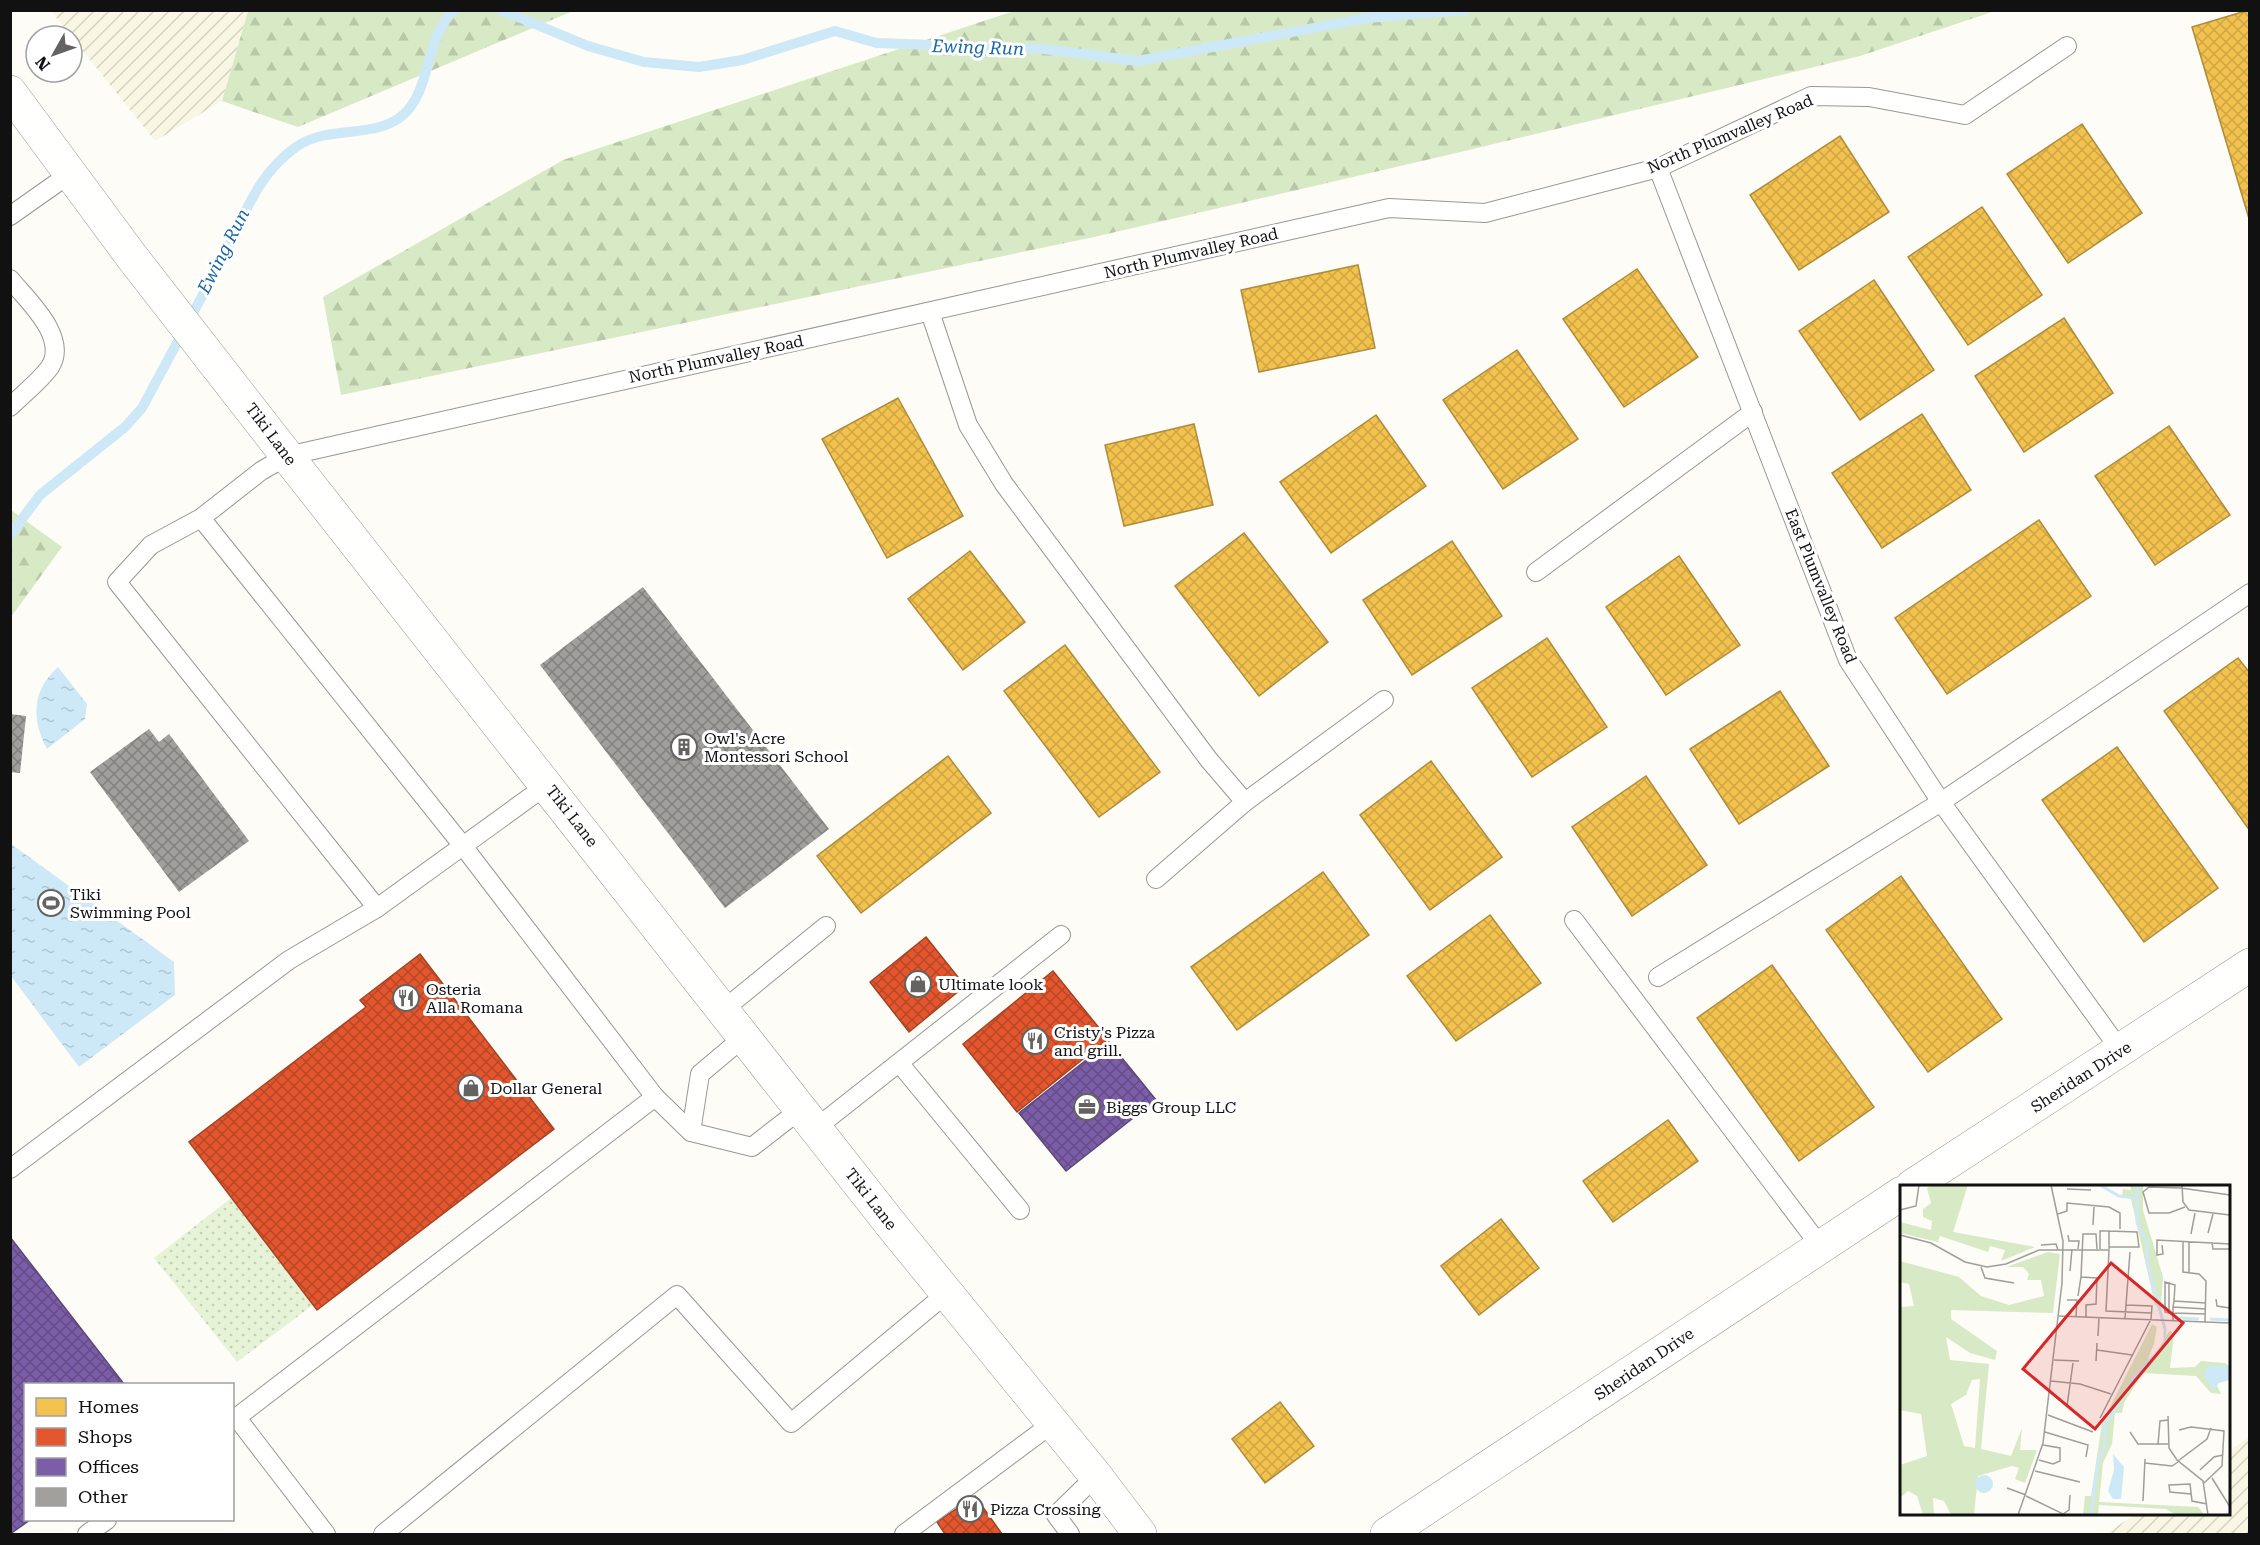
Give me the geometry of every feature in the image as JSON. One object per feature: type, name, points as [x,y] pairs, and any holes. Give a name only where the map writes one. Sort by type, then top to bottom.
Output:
[{"type":"street","name":"Tiki Lane","points":[[10,92],[132,256],[287,456],[808,1119],[946,1293],[1096,1476],[1140,1534]]},
{"type":"street","name":"Sheridan Drive","points":[[1914,1185],[2250,965]]},
{"type":"street","name":"Sheridan Drive","points":[[1387,1534],[1900,1194]]},
{"type":"lane","name":"North Plumvalley Road","points":[[377,908],[117,582],[151,544],[201,518],[261,471],[287,456],[1389,208],[1485,213],[1658,168],[1811,96],[1869,97],[1965,115],[2067,46]]},
{"type":"lane","name":"East Plumvalley Road","points":[[1658,168],[1848,660],[1941,802],[2121,1051]]},
{"type":"lane","points":[[10,216],[71,173]]},
{"type":"lane","points":[[10,279],[16,299],[50,331],[55,348],[51,366],[10,407]]},
{"type":"lane","points":[[930,312],[968,424],[1004,484],[1209,760],[1245,802]]},
{"type":"lane","points":[[1536,572],[1753,412]]},
{"type":"lane","points":[[201,518],[463,846],[655,1097],[691,1132],[752,1147],[808,1119],[900,1064],[1062,935]]},
{"type":"lane","points":[[1658,977],[1941,802],[2250,593]]},
{"type":"lane","points":[[1156,879],[1245,802],[1384,700]]},
{"type":"lane","points":[[10,1169],[288,960],[377,908],[547,785]]},
{"type":"lane","points":[[1574,920],[1821,1246]]},
{"type":"lane","points":[[723,1010],[826,926]]},
{"type":"lane","points":[[691,1132],[700,1074],[744,1037]]},
{"type":"lane","points":[[900,1064],[1020,1210]]},
{"type":"lane","points":[[326,1534],[235,1420],[655,1097]]},
{"type":"lane","points":[[383,1534],[677,1295],[792,1423],[946,1293]]},
{"type":"lane","points":[[904,1534],[1053,1423]]},
{"type":"lane","points":[[1070,1534],[1056,1515],[1096,1476]]},
{"type":"lane","points":[[87,1534],[105,1521]]},
{"type":"shaded area","points":[[51,11],[248,11],[222,101],[155,141],[84,52],[84,24],[61,24]]},
{"type":"shaded area","points":[[2249,1437],[2249,1534],[2105,1534],[2134,1515],[2230,1515],[2230,1450]]},
{"type":"green space","points":[[248,10],[573,11],[298,127],[222,101]]},
{"type":"green space","points":[[1014,11],[1995,11],[1860,56],[1452,154],[1094,237],[341,395],[323,297],[563,160]]},
{"type":"green space","points":[[11,510],[62,547],[11,617]]},
{"type":"green space","points":[[231,1198],[313,1305],[237,1362],[154,1258]]},
{"type":"water","points":[[58,667],[87,704],[85,719],[47,749],[38,727],[37,705],[43,685]]},
{"type":"water","name":"Tiki Swimming Pool","points":[[11,844],[174,962],[175,995],[79,1067],[11,976]]},
{"type":"building: Homes","points":[[2249,10],[2250,14],[2250,222],[2192,27]]},
{"type":"building: Homes","points":[[2082,124],[2142,213],[2068,263],[2007,174]]},
{"type":"building: Homes","points":[[1840,136],[1889,212],[1799,270],[1750,195]]},
{"type":"building: Homes","points":[[1982,207],[2042,295],[1968,345],[1908,257]]},
{"type":"building: Homes","points":[[1358,265],[1375,348],[1259,372],[1241,290]]},
{"type":"building: Homes","points":[[1637,269],[1698,357],[1624,407],[1563,319]]},
{"type":"building: Homes","points":[[1874,280],[1934,370],[1860,420],[1799,331]]},
{"type":"building: Homes","points":[[2064,318],[2113,393],[2024,452],[1975,376]]},
{"type":"building: Homes","points":[[1517,350],[1578,439],[1503,489],[1443,400]]},
{"type":"building: Homes","points":[[898,398],[963,516],[887,558],[822,439]]},
{"type":"building: Homes","points":[[1922,414],[1971,490],[1882,548],[1832,473]]},
{"type":"building: Homes","points":[[1376,415],[1426,486],[1331,553],[1280,482]]},
{"type":"building: Homes","points":[[1194,424],[1213,505],[1124,526],[1105,445]]},
{"type":"building: Homes","points":[[2169,426],[2230,515],[2155,565],[2095,476]]},
{"type":"building: Homes","points":[[2039,520],[2091,596],[1947,694],[1895,618]]},
{"type":"building: Homes","points":[[1244,533],[1328,642],[1259,696],[1175,586]]},
{"type":"building: Homes","points":[[1452,541],[1502,616],[1412,675],[1363,600]]},
{"type":"building: Homes","points":[[970,551],[1025,622],[963,670],[908,599]]},
{"type":"building: Homes","points":[[1679,556],[1740,645],[1666,695],[1606,607]]},
{"type":"building: Homes","points":[[1547,638],[1607,727],[1532,777],[1472,688]]},
{"type":"building: Homes","points":[[1065,645],[1160,772],[1099,817],[1004,691]]},
{"type":"building: Homes","points":[[2238,658],[2250,673],[2250,831],[2164,711]]},
{"type":"building: Homes","points":[[1780,691],[1829,766],[1739,824],[1690,749]]},
{"type":"building: Homes","points":[[2117,747],[2218,888],[2144,942],[2042,800]]},
{"type":"building: Homes","points":[[948,756],[991,813],[861,913],[817,856]]},
{"type":"building: Homes","points":[[1431,761],[1502,857],[1430,910],[1360,815]]},
{"type":"building: Homes","points":[[1646,776],[1707,865],[1632,916],[1572,827]]},
{"type":"building: Homes","points":[[1323,872],[1369,935],[1237,1030],[1191,967]]},
{"type":"building: Homes","points":[[1901,876],[2002,1019],[1928,1072],[1826,930]]},
{"type":"building: Homes","points":[[1490,915],[1541,983],[1456,1041],[1407,976]]},
{"type":"building: Homes","points":[[1772,965],[1874,1107],[1799,1161],[1697,1018]]},
{"type":"building: Homes","points":[[1668,1120],[1698,1161],[1613,1222],[1583,1181]]},
{"type":"building: Homes","points":[[1501,1219],[1539,1268],[1479,1315],[1441,1266]]},
{"type":"building: Homes","points":[[1280,1402],[1314,1446],[1265,1483],[1232,1439]]},
{"type":"building: Shops","name":"Ultimate look","points":[[926,937],[965,986],[909,1032],[870,982]]},
{"type":"building: Shops","points":[[420,954],[554,1129],[317,1310],[189,1142],[366,1007],[360,1000]]},
{"type":"building: Shops","name":"Cristy's Pizza and grill.","points":[[1053,971],[1108,1039],[1017,1112],[963,1044]]},
{"type":"building: Shops","name":"Pizza Crossing","points":[[975,1496],[1002,1534],[945,1534],[937,1522]]},
{"type":"building: Offices","name":"Biggs Group LLC","points":[[1109,1042],[1156,1100],[1066,1171],[1019,1113]]},
{"type":"building: Offices","points":[[10,1237],[123,1383],[24,1383],[24,1521],[29,1521],[10,1534]]},
{"type":"building: Other","name":"Owl's Acre Montessori School","points":[[643,587],[829,829],[725,908],[540,665]]},
{"type":"building: Other","points":[[10,714],[26,716],[20,773],[10,772]]},
{"type":"building: Other","points":[[149,729],[159,742],[169,734],[249,841],[179,892],[90,772]]},
{"type":"waterway","name":"Ewing Run","points":[[10,535],[40,495],[125,427],[142,408],[252,198],[282,158],[309,140],[336,133],[379,127],[403,115],[413,104],[419,91],[438,34],[445,21],[455,10]]},
{"type":"waterway","name":"Ewing Run","points":[[501,10],[588,46],[644,62],[699,67],[742,60],[835,31],[877,43],[1044,49],[1138,61],[1367,18],[1465,10]]},
{"type":"place","name":"Owl's Acre Montessori School","points":[[684,747]]},
{"type":"place","name":"Tiki Swimming Pool","points":[[51,903]]},
{"type":"place","name":"Ultimate look","points":[[918,984]]},
{"type":"place","name":"Osteria Alla Romana","points":[[406,998]]},
{"type":"place","name":"Cristy's Pizza and grill.","points":[[1035,1041]]},
{"type":"place","name":"Dollar General","points":[[471,1088]]},
{"type":"place","name":"Biggs Group LLC","points":[[1087,1107]]},
{"type":"place","name":"Pizza Crossing","points":[[970,1509]]}]
